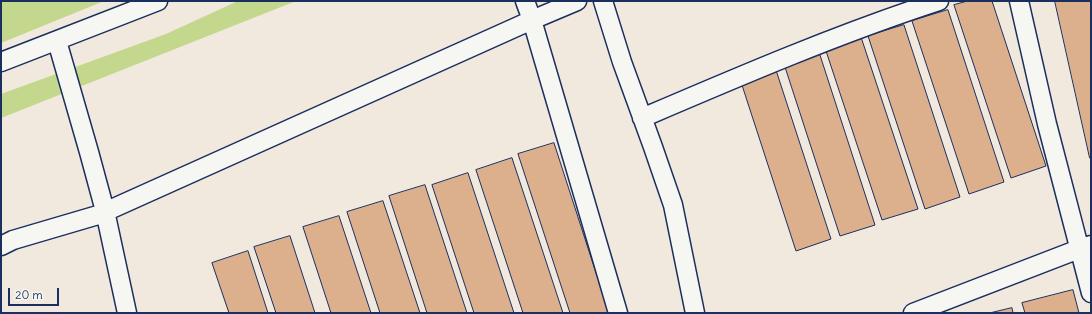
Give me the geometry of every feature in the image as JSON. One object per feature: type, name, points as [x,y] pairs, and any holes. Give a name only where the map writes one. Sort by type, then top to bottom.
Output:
[{"type":"street","points":[[1,62],[158,1]]},
{"type":"street","points":[[525,1],[532,20],[618,313]]},
{"type":"street","points":[[1,246],[13,240],[98,215],[577,1]]},
{"type":"street","points":[[603,1],[622,62],[673,205],[695,313]]},
{"type":"street","points":[[642,118],[743,74],[894,16],[939,1]]},
{"type":"street","points":[[1020,1],[1047,124],[1085,247],[1091,293]]},
{"type":"street","points":[[56,41],[105,211],[127,313]]},
{"type":"street","points":[[913,313],[1085,247]]},
{"type":"green space","points":[[1,1],[104,1],[1,43]]},
{"type":"green space","points":[[238,1],[296,1],[1,118],[1,94],[166,34]]},
{"type":"building","points":[[968,1],[992,1],[1046,166],[1011,178],[954,5]]},
{"type":"building","points":[[1055,1],[1091,1],[1091,158],[1090,158]]},
{"type":"building","points":[[948,10],[1004,182],[969,194],[912,21]]},
{"type":"building","points":[[904,25],[960,197],[925,209],[868,36]]},
{"type":"building","points":[[861,37],[918,209],[882,220],[825,48]]},
{"type":"building","points":[[819,52],[875,225],[840,236],[784,64]]},
{"type":"building","points":[[775,67],[831,239],[796,251],[740,79]]},
{"type":"building","points":[[554,143],[609,313],[570,313],[518,154]]},
{"type":"building","points":[[512,158],[563,313],[523,313],[476,170]]},
{"type":"building","points":[[468,173],[514,313],[474,313],[432,185]]},
{"type":"building","points":[[425,185],[467,313],[427,313],[389,196]]},
{"type":"building","points":[[383,201],[420,313],[380,313],[347,212]]},
{"type":"building","points":[[339,216],[371,313],[331,313],[303,227]]},
{"type":"building","points":[[290,236],[315,313],[276,313],[254,247]]},
{"type":"building","points":[[248,251],[268,313],[229,313],[212,263]]},
{"type":"building","points":[[1073,290],[1079,313],[1025,313],[1022,303]]},
{"type":"building","points":[[1012,308],[1013,313],[990,313]]}]
